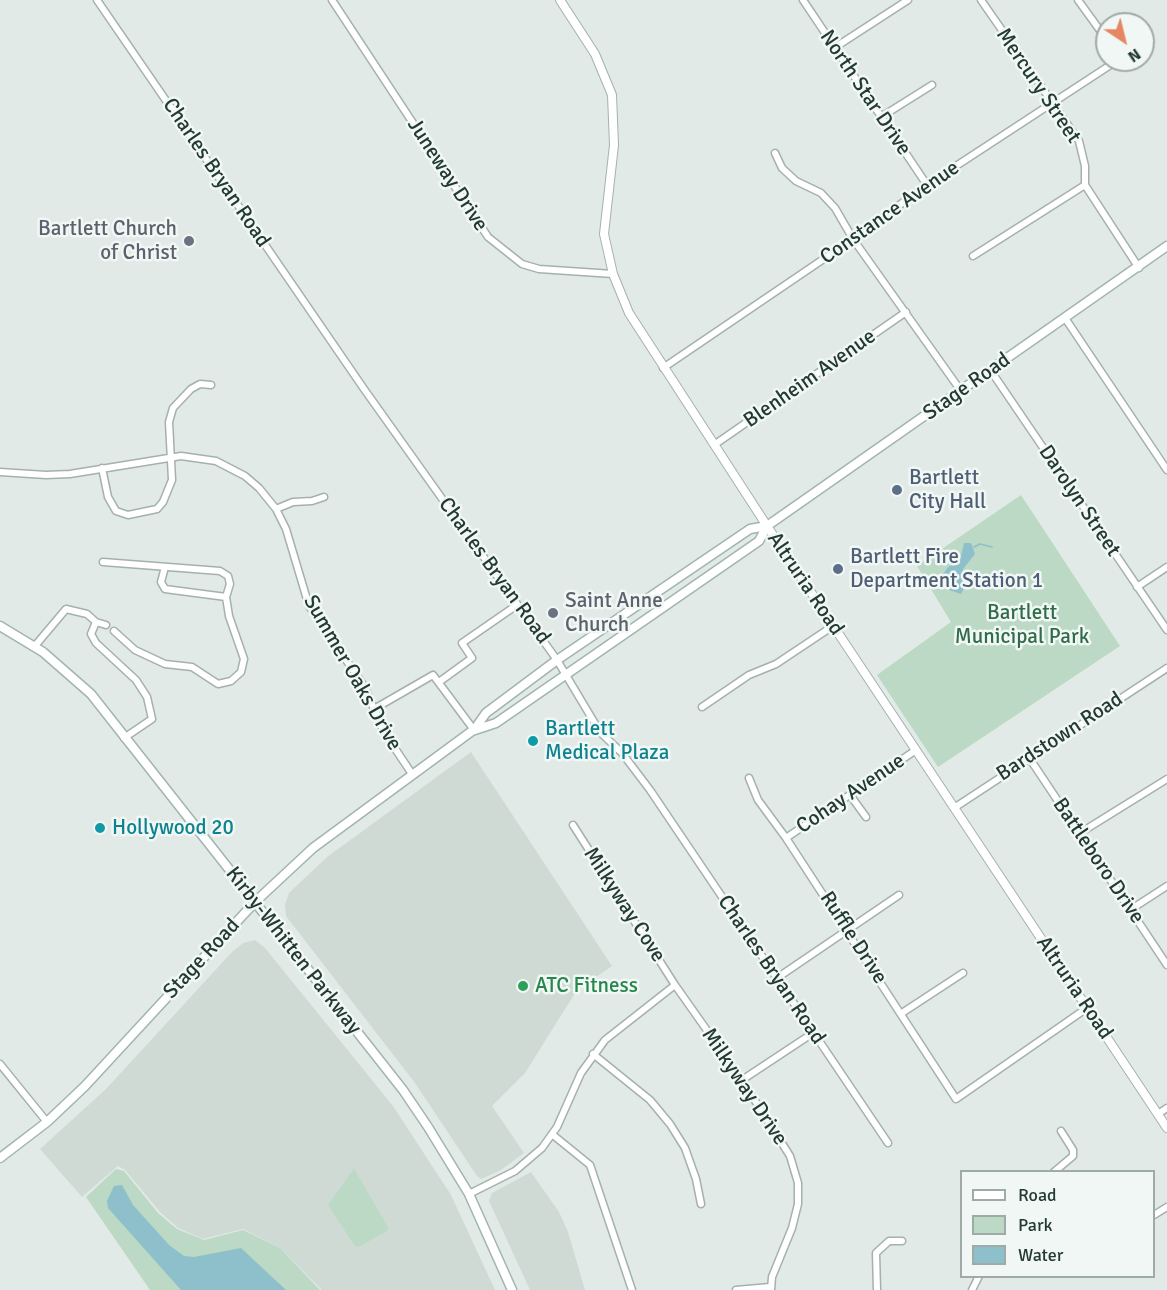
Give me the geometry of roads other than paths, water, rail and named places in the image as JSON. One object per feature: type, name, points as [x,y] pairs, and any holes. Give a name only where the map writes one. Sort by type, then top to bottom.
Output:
[{"type":"main road","name":"Stage Road","points":[[474,730],[486,713],[557,660],[750,529],[767,526],[1139,268],[1167,246]]},
{"type":"main road","name":"Stage Road","points":[[0,1158],[47,1122],[110,1060],[255,902],[313,848],[474,730],[496,723],[565,673],[759,541],[767,526]]},
{"type":"main road","points":[[655,594],[663,606]]},
{"type":"main road","name":"Kirby-Whitten Parkway","points":[[0,626],[69,672],[91,694],[403,1090],[469,1194],[512,1290]]},
{"type":"street","name":"Charles Bryan Road","points":[[97,0],[370,397],[557,660],[600,732],[622,753],[650,790],[888,1143]]},
{"type":"street","name":"Juneway Drive","points":[[332,0],[488,237],[522,264],[539,269],[613,274]]},
{"type":"street","name":"Altruria Road","points":[[560,0],[595,54],[612,94],[614,145],[604,234],[613,274],[629,313],[833,626],[1167,1128]]},
{"type":"street","name":"North Star Drive","points":[[803,0],[927,185]]},
{"type":"street","points":[[834,48],[908,0]]},
{"type":"street","name":"Mercury Street","points":[[981,0],[1079,141],[1085,166],[1085,184],[1139,268]]},
{"type":"street","points":[[1078,0],[1095,23]]},
{"type":"street","name":"Constance Avenue","points":[[663,368],[853,239],[927,185],[1100,72]]},
{"type":"street","points":[[881,117],[932,85]]},
{"type":"street","points":[[775,153],[782,168],[796,181],[820,193],[836,208],[853,239],[961,391]]},
{"type":"street","points":[[973,256],[1085,184]]},
{"type":"street","name":"Blenheim Avenue","points":[[714,445],[906,312]]},
{"type":"street","points":[[1065,318],[1167,470]]},
{"type":"street","name":"Darolyn Street","points":[[991,371],[1167,630]]},
{"type":"street","points":[[102,468],[108,497],[115,510],[128,515],[149,512],[163,502],[172,480],[169,422],[173,408],[191,389],[200,384],[211,385]]},
{"type":"street","name":"Summer Oaks Drive","points":[[0,472],[46,475],[171,457],[205,459],[226,466],[253,482],[276,509],[286,529],[309,606],[358,676],[388,738],[412,774]]},
{"type":"street","points":[[276,509],[293,502],[312,501],[324,496]]},
{"type":"street","points":[[102,562],[220,571],[228,576],[230,584],[225,597],[244,659],[241,672],[231,681],[218,684],[192,667],[165,664],[135,650],[114,631]]},
{"type":"street","points":[[165,567],[161,582],[165,589],[225,597]]},
{"type":"street","points":[[1137,587],[1167,567]]},
{"type":"street","points":[[439,682],[472,658],[462,643],[517,604]]},
{"type":"street","points":[[34,647],[66,609],[87,614],[96,622],[106,625]]},
{"type":"street","points":[[96,622],[91,634],[96,643],[136,680],[147,698],[152,719],[124,738]]},
{"type":"street","points":[[702,707],[749,675],[776,664],[833,626]]},
{"type":"street","name":"Bardstown Road","points":[[954,808],[1028,756],[1167,668]]},
{"type":"street","points":[[374,709],[433,675],[474,730]]},
{"type":"street","name":"Cohay Avenue","points":[[786,838],[916,750]]},
{"type":"street","name":"Battleboro Drive","points":[[1028,756],[1167,965]]},
{"type":"street","name":"Ruffle Drive","points":[[749,778],[758,800],[786,838],[902,1013],[956,1099],[1088,1008]]},
{"type":"street","points":[[1080,833],[1167,779]]},
{"type":"street","points":[[850,795],[866,818]]},
{"type":"street","name":"Milkyway Cove","points":[[573,825],[675,986]]},
{"type":"street","points":[[1130,910],[1167,886]]},
{"type":"street","points":[[777,978],[848,932],[898,895]]},
{"type":"street","points":[[902,1013],[963,973]]},
{"type":"street","points":[[469,1194],[515,1171],[553,1135],[581,1073],[593,1054],[605,1040],[636,1013],[675,986]]},
{"type":"street","name":"Milkyway Drive","points":[[675,986],[742,1080],[787,1151],[795,1171],[799,1194],[792,1228],[770,1288]]},
{"type":"street","points":[[742,1080],[813,1033]]},
{"type":"street","points":[[593,1054],[650,1100],[670,1124],[685,1148],[696,1179],[701,1204]]},
{"type":"street","points":[[0,1064],[47,1122]]},
{"type":"street","points":[[1158,1114],[1167,1108]]},
{"type":"street","points":[[1056,1170],[1073,1156],[1073,1150],[1061,1131]]},
{"type":"street","points":[[553,1135],[590,1165],[632,1290]]},
{"type":"street","points":[[1073,1156],[1081,1159]]},
{"type":"street","points":[[799,1194],[809,1194]]},
{"type":"street","points":[[878,1290],[876,1253],[889,1240],[902,1241]]},
{"type":"street","points":[[736,1290],[770,1288]]},
{"type":"water","points":[[964,543],[971,543],[975,554],[963,569],[965,586],[961,594],[949,590],[942,576],[948,567],[960,561]]},
{"type":"water","points":[[122,1185],[133,1205],[169,1245],[184,1256],[194,1257],[241,1248],[286,1290],[181,1290],[108,1208],[107,1201],[114,1186]]},
{"type":"waterway","points":[[974,547],[980,544],[992,547]]},
{"type":"place","name":"Bartlett Church of Christ","points":[[189,241]]},
{"type":"place","name":"Bartlett City Hall","points":[[897,490]]},
{"type":"place","name":"Bartlett Fire Department Station 1","points":[[838,569]]},
{"type":"place","name":"Saint Anne Church","points":[[553,613]]},
{"type":"place","name":"Bartlett Medical Plaza","points":[[533,741]]},
{"type":"place","name":"Hollywood 20","points":[[100,828]]},
{"type":"place","name":"ATC Fitness","points":[[523,986]]},
{"type":"park label","name":"Bartlett Municipal Park","points":[[1022,625]]}]
